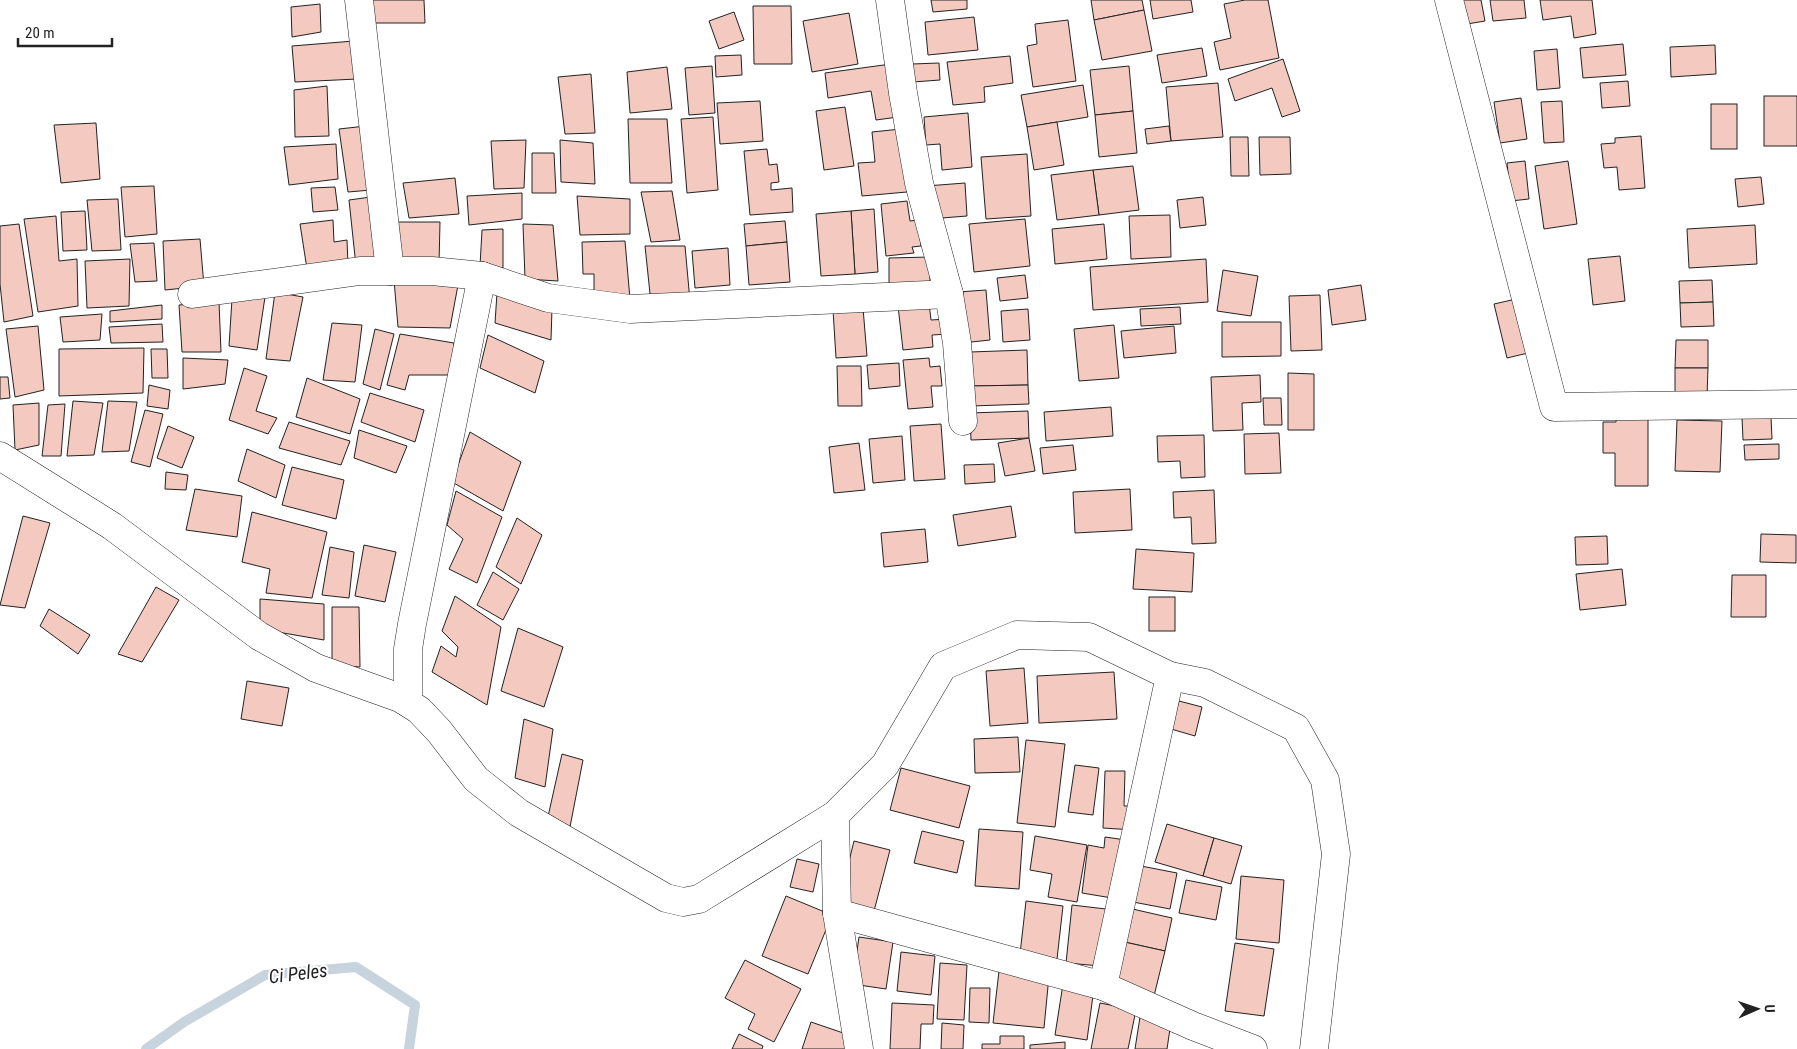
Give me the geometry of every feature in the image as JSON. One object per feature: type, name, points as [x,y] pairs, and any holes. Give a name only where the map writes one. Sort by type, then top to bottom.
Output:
[{"type":"street","points":[[359,0],[390,271]]},
{"type":"street","points":[[890,0],[903,93],[919,183],[949,294],[957,343],[963,421]]},
{"type":"street","points":[[1449,0],[1554,407],[1797,404]]},
{"type":"street","points":[[192,294],[360,271],[432,271],[482,276],[548,298],[630,309],[949,294]]},
{"type":"street","points":[[408,702],[408,649],[412,624],[482,276]]},
{"type":"street","points":[[0,456],[112,526],[259,636],[316,668],[408,702],[419,710],[439,731],[476,779],[519,813],[666,898],[683,902],[699,899],[835,815],[884,765],[943,666],[1017,635],[1089,637],[1170,676],[1205,683],[1296,728],[1325,780],[1336,854],[1314,1049]]},
{"type":"street","points":[[1102,986],[1170,676]]},
{"type":"street","points":[[835,815],[837,912],[859,1049]]},
{"type":"street","points":[[837,912],[1102,986],[1253,1049]]},
{"type":"building","points":[[369,0],[424,0],[425,23],[371,23]]},
{"type":"building","points":[[931,0],[967,0],[967,9],[933,12]]},
{"type":"building","points":[[1091,0],[1142,0],[1144,10],[1094,20]]},
{"type":"building","points":[[1150,0],[1191,0],[1193,12],[1153,19]]},
{"type":"building","points":[[1245,0],[1268,0],[1279,58],[1220,70],[1214,42],[1231,38],[1224,4]]},
{"type":"building","points":[[1457,0],[1481,0],[1485,21],[1461,25]]},
{"type":"building","points":[[1490,0],[1524,0],[1526,18],[1493,21]]},
{"type":"building","points":[[1540,0],[1592,0],[1596,34],[1574,38],[1571,16],[1543,20]]},
{"type":"building","points":[[320,4],[321,32],[292,37],[291,7]]},
{"type":"building","points":[[753,6],[791,6],[792,64],[754,64]]},
{"type":"building","points":[[1144,10],[1152,51],[1102,60],[1094,20]]},
{"type":"building","points":[[734,12],[744,40],[719,49],[709,21]]},
{"type":"building","points":[[849,13],[858,64],[812,72],[803,21]]},
{"type":"building","points":[[974,17],[978,50],[928,55],[925,22]]},
{"type":"building","points":[[1068,20],[1076,81],[1033,87],[1027,46],[1037,44],[1035,24]]},
{"type":"building","points":[[354,41],[357,79],[295,82],[292,46]]},
{"type":"building","points":[[1623,44],[1626,75],[1583,78],[1580,48]]},
{"type":"building","points":[[1715,45],[1716,74],[1671,77],[1670,47]]},
{"type":"building","points":[[1202,48],[1207,76],[1162,83],[1157,55]]},
{"type":"building","points":[[1557,49],[1560,88],[1537,90],[1534,51]]},
{"type":"building","points":[[741,55],[742,75],[716,77],[715,56]]},
{"type":"building","points":[[1010,56],[1013,83],[984,87],[985,102],[953,105],[947,62]]},
{"type":"building","points":[[1283,59],[1300,111],[1282,117],[1272,88],[1235,101],[1228,79]]},
{"type":"building","points":[[939,63],[940,80],[913,82],[912,64]]},
{"type":"building","points":[[891,64],[898,117],[876,120],[871,91],[828,98],[825,73]]},
{"type":"building","points":[[712,66],[715,113],[689,115],[685,68]]},
{"type":"building","points":[[1129,66],[1133,111],[1095,115],[1090,70]]},
{"type":"building","points":[[667,67],[672,109],[630,113],[627,72]]},
{"type":"building","points":[[591,74],[595,133],[565,134],[558,77]]},
{"type":"building","points":[[1628,81],[1630,106],[1602,108],[1600,83]]},
{"type":"building","points":[[1218,83],[1223,137],[1171,141],[1166,87]]},
{"type":"building","points":[[1083,85],[1088,117],[1027,127],[1021,95]]},
{"type":"building","points":[[327,86],[329,136],[295,137],[294,90]]},
{"type":"building","points":[[1764,96],[1797,96],[1797,146],[1764,146]]},
{"type":"building","points":[[1521,98],[1527,139],[1500,143],[1494,102]]},
{"type":"building","points":[[760,101],[763,141],[720,144],[717,103]]},
{"type":"building","points":[[1562,101],[1564,142],[1544,143],[1541,102]]},
{"type":"building","points":[[1711,104],[1737,104],[1737,149],[1711,149]]},
{"type":"building","points":[[845,107],[854,166],[824,170],[816,111]]},
{"type":"building","points":[[1133,111],[1137,153],[1099,157],[1095,115]]},
{"type":"building","points":[[968,113],[972,167],[942,170],[940,144],[926,145],[924,117]]},
{"type":"building","points":[[713,117],[718,190],[687,193],[681,119]]},
{"type":"building","points":[[628,119],[667,119],[672,183],[630,183]]},
{"type":"building","points":[[1057,122],[1064,165],[1034,170],[1027,127]]},
{"type":"building","points":[[96,123],[100,179],[61,183],[54,125]]},
{"type":"building","points":[[366,126],[371,190],[348,192],[339,129]]},
{"type":"building","points":[[1169,126],[1171,141],[1147,144],[1145,129]]},
{"type":"building","points":[[901,129],[907,192],[862,196],[858,163],[875,162],[872,132]]},
{"type":"building","points":[[1641,136],[1645,188],[1619,190],[1617,167],[1604,168],[1601,144],[1615,143],[1615,138]]},
{"type":"building","points":[[1230,137],[1248,137],[1249,176],[1231,176]]},
{"type":"building","points":[[1259,137],[1290,137],[1291,174],[1260,175]]},
{"type":"building","points":[[526,140],[524,188],[494,189],[491,141]]},
{"type":"building","points":[[560,140],[593,143],[595,184],[561,182]]},
{"type":"building","points":[[336,144],[338,179],[289,185],[284,147]]},
{"type":"building","points":[[767,149],[769,165],[777,164],[779,182],[771,183],[771,190],[792,188],[793,212],[750,215],[744,151]]},
{"type":"building","points":[[532,153],[554,153],[556,193],[532,193]]},
{"type":"building","points":[[1027,154],[1031,216],[986,219],[981,157]]},
{"type":"building","points":[[1525,161],[1529,199],[1511,201],[1507,163]]},
{"type":"building","points":[[1568,161],[1577,224],[1544,229],[1535,166]]},
{"type":"building","points":[[1133,166],[1139,210],[1099,215],[1093,170]]},
{"type":"building","points":[[1093,170],[1099,215],[1057,220],[1051,175]]},
{"type":"building","points":[[1761,177],[1764,204],[1738,207],[1735,179]]},
{"type":"building","points":[[455,178],[459,214],[409,218],[403,183]]},
{"type":"building","points":[[965,183],[967,216],[929,219],[926,186]]},
{"type":"building","points":[[154,186],[157,234],[125,237],[121,187]]},
{"type":"building","points":[[335,187],[338,210],[313,212],[311,188]]},
{"type":"building","points":[[672,191],[680,240],[651,242],[641,192]]},
{"type":"building","points":[[522,193],[522,219],[469,225],[467,196]]},
{"type":"building","points":[[577,196],[630,199],[630,234],[580,235]]},
{"type":"building","points":[[371,197],[381,264],[356,266],[349,200]]},
{"type":"building","points":[[1203,197],[1206,225],[1180,228],[1177,200]]},
{"type":"building","points":[[118,199],[121,250],[92,251],[87,200]]},
{"type":"building","points":[[907,201],[910,221],[918,220],[921,246],[912,247],[914,253],[886,256],[881,204]]},
{"type":"building","points":[[874,209],[878,272],[855,274],[851,211]]},
{"type":"building","points":[[85,211],[87,250],[63,251],[61,212]]},
{"type":"building","points":[[851,211],[855,274],[821,276],[816,214]]},
{"type":"building","points":[[1170,215],[1171,257],[1131,259],[1129,216]]},
{"type":"building","points":[[56,216],[59,261],[77,259],[78,306],[38,312],[24,219]]},
{"type":"building","points":[[1025,219],[1030,266],[974,272],[969,224]]},
{"type":"building","points":[[333,220],[334,242],[347,240],[348,265],[307,269],[300,224]]},
{"type":"building","points":[[785,221],[787,242],[746,246],[744,224]]},
{"type":"building","points":[[397,222],[440,222],[439,265],[397,266]]},
{"type":"building","points":[[19,224],[33,316],[4,322],[0,284],[0,226]]},
{"type":"building","points":[[523,224],[553,225],[558,281],[525,279]]},
{"type":"building","points":[[1104,224],[1107,259],[1055,264],[1052,229]]},
{"type":"building","points":[[1755,225],[1757,264],[1689,268],[1687,229]]},
{"type":"building","points":[[503,229],[503,268],[480,266],[482,230]]},
{"type":"building","points":[[200,239],[204,286],[165,290],[163,241]]},
{"type":"building","points":[[625,241],[630,299],[594,297],[594,274],[583,274],[582,242]]},
{"type":"building","points":[[787,242],[790,282],[749,285],[746,246]]},
{"type":"building","points":[[154,243],[157,281],[135,282],[130,244]]},
{"type":"building","points":[[645,246],[685,246],[690,301],[651,303]]},
{"type":"building","points":[[728,248],[730,285],[695,288],[692,251]]},
{"type":"building","points":[[1620,256],[1625,301],[1593,305],[1588,259]]},
{"type":"building","points":[[930,257],[930,285],[889,286],[889,258]]},
{"type":"building","points":[[130,259],[129,306],[87,308],[85,261]]},
{"type":"building","points":[[1206,259],[1208,302],[1093,310],[1090,267]]},
{"type":"building","points":[[1223,270],[1258,276],[1251,316],[1217,311]]},
{"type":"building","points":[[1025,275],[1028,298],[1000,301],[997,278]]},
{"type":"building","points":[[394,280],[458,285],[450,328],[398,327]]},
{"type":"building","points":[[1712,280],[1713,302],[1680,303],[1679,281]]},
{"type":"building","points":[[1361,285],[1366,320],[1332,325],[1328,290]]},
{"type":"building","points":[[986,290],[990,340],[962,343],[958,292]]},
{"type":"building","points":[[275,292],[303,297],[290,361],[266,359]]},
{"type":"building","points":[[497,293],[552,308],[551,340],[495,323]]},
{"type":"building","points":[[1320,295],[1322,350],[1291,351],[1289,296]]},
{"type":"building","points":[[265,297],[257,350],[229,346],[232,299]]},
{"type":"building","points":[[1516,299],[1528,353],[1507,358],[1494,304]]},
{"type":"building","points":[[219,302],[221,352],[182,352],[179,305]]},
{"type":"building","points":[[1713,302],[1714,326],[1681,327],[1680,303]]},
{"type":"building","points":[[929,303],[931,320],[947,319],[949,334],[932,335],[933,347],[903,350],[898,306]]},
{"type":"building","points":[[162,305],[162,319],[110,322],[110,311]]},
{"type":"building","points":[[1180,307],[1181,324],[1141,326],[1140,309]]},
{"type":"building","points":[[863,308],[867,356],[836,358],[833,310]]},
{"type":"building","points":[[1028,309],[1030,340],[1003,342],[1001,311]]},
{"type":"building","points":[[102,314],[100,340],[63,342],[60,317]]},
{"type":"building","points":[[1222,322],[1281,322],[1281,356],[1222,357]]},
{"type":"building","points":[[332,323],[362,325],[355,382],[323,380]]},
{"type":"building","points":[[162,324],[163,342],[111,343],[109,327]]},
{"type":"building","points":[[1114,325],[1119,378],[1079,381],[1074,329]]},
{"type":"building","points":[[38,326],[44,390],[15,397],[6,329]]},
{"type":"building","points":[[1174,326],[1176,353],[1124,358],[1121,331]]},
{"type":"building","points":[[375,329],[394,334],[380,390],[363,384]]},
{"type":"building","points":[[400,334],[454,343],[451,375],[409,375],[405,390],[387,385]]},
{"type":"building","points":[[488,335],[544,361],[535,393],[480,368]]},
{"type":"building","points":[[1676,340],[1708,340],[1708,368],[1675,368]]},
{"type":"building","points":[[144,348],[143,393],[59,396],[59,349]]},
{"type":"building","points":[[151,349],[167,349],[168,378],[152,378]]},
{"type":"building","points":[[1027,350],[1028,385],[971,386],[970,352]]},
{"type":"building","points":[[183,358],[228,360],[225,384],[183,389]]},
{"type":"building","points":[[929,358],[930,367],[940,366],[942,386],[931,386],[933,407],[908,409],[903,360]]},
{"type":"building","points":[[899,363],[900,386],[869,389],[867,365]]},
{"type":"building","points":[[837,366],[861,366],[862,406],[838,406]]},
{"type":"building","points":[[244,368],[267,376],[256,411],[277,418],[268,434],[229,420]]},
{"type":"building","points":[[1675,368],[1708,368],[1707,396],[1675,396]]},
{"type":"building","points":[[1288,373],[1314,374],[1314,430],[1288,430]]},
{"type":"building","points":[[1260,375],[1261,402],[1242,403],[1243,430],[1213,431],[1211,377]]},
{"type":"building","points":[[0,377],[8,377],[10,398],[0,399]]},
{"type":"building","points":[[307,378],[360,399],[350,434],[296,417]]},
{"type":"building","points":[[149,385],[170,390],[168,409],[147,406]]},
{"type":"building","points":[[1028,385],[1029,404],[971,406],[971,386]]},
{"type":"building","points":[[370,393],[424,410],[415,442],[361,422]]},
{"type":"building","points":[[1263,398],[1281,398],[1282,425],[1264,425]]},
{"type":"building","points":[[73,401],[103,403],[94,455],[67,456]]},
{"type":"building","points":[[108,401],[137,402],[129,451],[102,452]]},
{"type":"building","points":[[39,403],[39,445],[15,450],[13,405]]},
{"type":"building","points":[[65,404],[61,456],[42,456],[48,405]]},
{"type":"building","points":[[1111,407],[1113,436],[1046,441],[1044,412]]},
{"type":"building","points":[[145,410],[163,414],[150,467],[131,462]]},
{"type":"building","points":[[1028,411],[1029,438],[971,440],[970,413]]},
{"type":"building","points":[[1616,414],[1648,414],[1648,486],[1615,486],[1615,453],[1603,453],[1603,422],[1616,422]]},
{"type":"building","points":[[1771,417],[1772,439],[1743,440],[1742,418]]},
{"type":"building","points":[[1677,420],[1722,421],[1720,472],[1675,471]]},
{"type":"building","points":[[289,422],[350,441],[341,465],[279,448]]},
{"type":"building","points":[[941,424],[945,479],[914,481],[910,426]]},
{"type":"building","points":[[168,426],[194,437],[182,468],[157,458]]},
{"type":"building","points":[[359,430],[407,446],[396,473],[354,458]]},
{"type":"building","points":[[470,432],[521,462],[503,511],[452,482]]},
{"type":"building","points":[[1279,433],[1281,473],[1245,474],[1244,434]]},
{"type":"building","points":[[1204,435],[1205,477],[1181,478],[1180,461],[1158,462],[1157,436]]},
{"type":"building","points":[[902,436],[905,480],[873,483],[869,439]]},
{"type":"building","points":[[1029,438],[1035,471],[1005,476],[998,443]]},
{"type":"building","points":[[859,443],[865,490],[834,493],[829,447]]},
{"type":"building","points":[[1779,444],[1779,459],[1745,460],[1744,445]]},
{"type":"building","points":[[1073,445],[1076,470],[1043,474],[1040,448]]},
{"type":"building","points":[[247,449],[285,465],[276,498],[238,481]]},
{"type":"building","points":[[994,464],[995,482],[965,484],[964,465]]},
{"type":"building","points":[[292,467],[344,480],[336,519],[282,505]]},
{"type":"building","points":[[166,472],[188,475],[186,490],[165,489]]},
{"type":"building","points":[[195,489],[242,496],[237,537],[186,530]]},
{"type":"building","points":[[1130,489],[1132,530],[1075,533],[1073,492]]},
{"type":"building","points":[[1214,490],[1216,543],[1192,544],[1191,517],[1174,518],[1173,492]]},
{"type":"building","points":[[456,491],[502,517],[477,583],[449,569],[463,539],[447,525]]},
{"type":"building","points":[[1011,506],[1016,537],[958,546],[953,515]]},
{"type":"building","points":[[252,512],[327,532],[312,598],[266,593],[270,569],[242,562]]},
{"type":"building","points":[[23,516],[50,523],[25,608],[0,605]]},
{"type":"building","points":[[517,518],[542,535],[521,584],[496,567]]},
{"type":"building","points":[[925,529],[928,562],[884,567],[881,533]]},
{"type":"building","points":[[1761,534],[1796,535],[1796,563],[1760,562]]},
{"type":"building","points":[[1607,536],[1608,564],[1576,565],[1575,537]]},
{"type":"building","points":[[364,545],[396,552],[385,602],[355,596]]},
{"type":"building","points":[[330,547],[354,552],[349,598],[322,595]]},
{"type":"building","points":[[1136,549],[1194,553],[1192,592],[1133,589]]},
{"type":"building","points":[[1622,569],[1626,605],[1580,610],[1576,574]]},
{"type":"building","points":[[493,572],[519,589],[503,620],[477,605]]},
{"type":"building","points":[[1732,575],[1766,575],[1766,617],[1731,617]]},
{"type":"building","points":[[156,587],[179,600],[142,662],[118,654]]},
{"type":"building","points":[[455,596],[501,627],[487,705],[432,672],[441,646],[456,657],[458,647],[442,631]]},
{"type":"building","points":[[1149,597],[1175,597],[1175,631],[1149,631]]},
{"type":"building","points":[[260,599],[324,604],[324,640],[260,629]]},
{"type":"building","points":[[332,607],[359,607],[360,667],[332,665]]},
{"type":"building","points":[[49,609],[90,635],[78,654],[40,626]]},
{"type":"building","points":[[518,628],[563,647],[544,707],[501,691]]},
{"type":"building","points":[[1024,668],[1028,723],[990,726],[986,671]]},
{"type":"building","points":[[1114,672],[1117,719],[1039,723],[1037,676]]},
{"type":"building","points":[[247,681],[289,688],[282,726],[241,719]]},
{"type":"building","points":[[1179,701],[1202,707],[1195,736],[1171,729]]},
{"type":"building","points":[[524,719],[553,729],[545,787],[515,778]]},
{"type":"building","points":[[1018,737],[1020,772],[975,773],[974,739]]},
{"type":"building","points":[[1026,740],[1065,744],[1055,827],[1017,823]]},
{"type":"building","points":[[562,754],[583,760],[569,832],[547,821]]},
{"type":"building","points":[[1075,765],[1099,768],[1093,815],[1068,812]]},
{"type":"building","points":[[901,768],[970,786],[959,828],[890,810]]},
{"type":"building","points":[[1105,771],[1125,771],[1124,806],[1135,806],[1134,830],[1103,828]]},
{"type":"building","points":[[1167,824],[1214,838],[1203,876],[1155,862]]},
{"type":"building","points":[[979,829],[1023,832],[1019,889],[975,886]]},
{"type":"building","points":[[922,831],[964,841],[957,873],[914,863]]},
{"type":"building","points":[[1035,836],[1087,845],[1077,902],[1048,897],[1052,874],[1030,870]]},
{"type":"building","points":[[1105,837],[1126,840],[1118,899],[1082,893],[1088,845],[1104,848]]},
{"type":"building","points":[[1214,838],[1242,846],[1231,884],[1203,876]]},
{"type":"building","points":[[854,841],[890,850],[874,911],[839,902]]},
{"type":"building","points":[[797,859],[819,864],[813,892],[790,887]]},
{"type":"building","points":[[1141,866],[1177,873],[1170,909],[1133,902]]},
{"type":"building","points":[[1241,876],[1284,880],[1279,943],[1236,939]]},
{"type":"building","points":[[1186,880],[1222,887],[1216,920],[1179,913]]},
{"type":"building","points":[[786,896],[832,915],[808,974],[762,956]]},
{"type":"building","points":[[1026,901],[1063,906],[1057,959],[1020,954]]},
{"type":"building","points":[[1072,905],[1106,909],[1101,966],[1066,963]]},
{"type":"building","points":[[1128,908],[1172,918],[1165,951],[1120,941]]},
{"type":"building","points":[[859,937],[893,942],[886,989],[852,984]]},
{"type":"building","points":[[1120,941],[1165,951],[1154,996],[1110,985]]},
{"type":"building","points":[[1235,943],[1274,949],[1264,1016],[1225,1011]]},
{"type":"building","points":[[901,952],[935,956],[931,995],[897,991]]},
{"type":"building","points":[[745,960],[801,989],[774,1042],[748,1029],[755,1014],[725,998]]},
{"type":"building","points":[[940,963],[967,965],[964,1020],[937,1019]]},
{"type":"building","points":[[999,971],[1049,976],[1044,1028],[993,1023]]},
{"type":"building","points":[[1063,984],[1094,988],[1087,1040],[1055,1035]]},
{"type":"building","points":[[970,988],[990,988],[989,1023],[969,1022]]},
{"type":"building","points":[[892,1003],[934,1005],[933,1024],[921,1024],[920,1049],[890,1049]]},
{"type":"building","points":[[1100,1003],[1136,1010],[1128,1049],[1091,1049]]},
{"type":"building","points":[[1140,1017],[1171,1022],[1167,1049],[1135,1049]]},
{"type":"building","points":[[811,1022],[855,1037],[851,1049],[802,1049]]},
{"type":"building","points":[[942,1023],[964,1025],[963,1049],[941,1049]]},
{"type":"building","points":[[739,1034],[763,1046],[762,1049],[732,1049]]},
{"type":"building","points":[[1000,1036],[1024,1036],[1024,1049],[982,1049],[982,1044],[1000,1044]]},
{"type":"building","points":[[1065,1042],[1065,1049],[1030,1049],[1030,1045]]},
{"type":"waterway","name":"Ci Peles","points":[[146,1049],[184,1022],[265,975],[356,967],[415,1005],[409,1049]]}]
